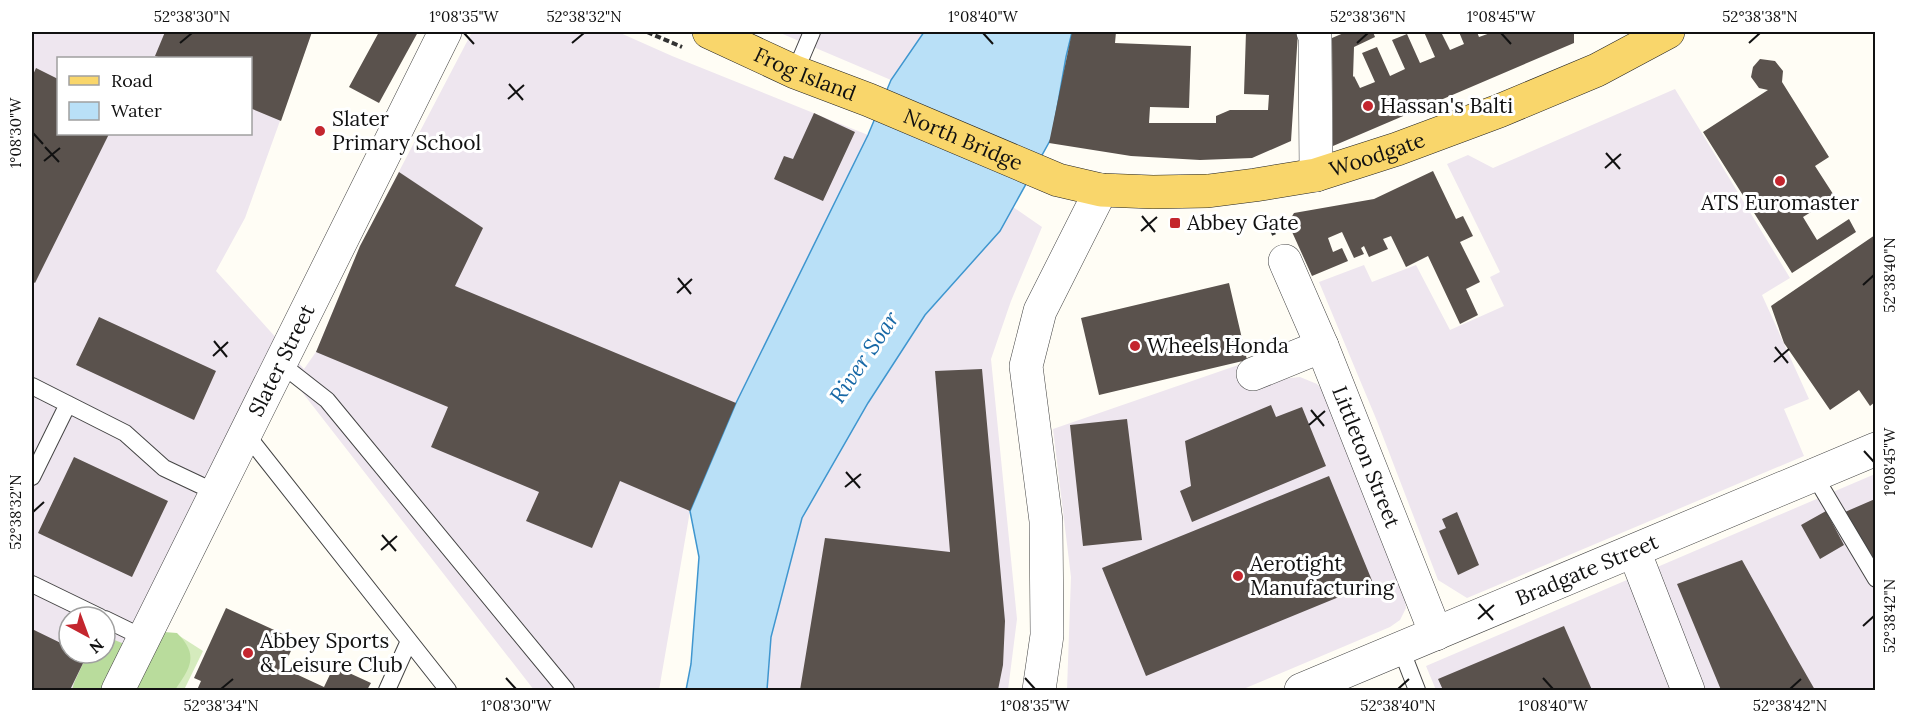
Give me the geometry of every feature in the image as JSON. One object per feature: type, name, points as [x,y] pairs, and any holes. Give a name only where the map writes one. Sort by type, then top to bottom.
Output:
[{"type":"main road","name":"Frog Island","points":[[709,32],[795,72],[869,100]]},
{"type":"main road","name":"Woodgate","points":[[1101,190],[1153,192],[1208,190],[1255,185],[1316,174],[1397,149],[1499,111],[1596,70],[1668,32]]},
{"type":"main road","name":"North Bridge","points":[[869,100],[1059,180],[1101,190]]},
{"type":"street","name":"Slater Street","points":[[118,690],[445,32]]},
{"type":"street","points":[[1313,32],[1315,36],[1316,174]]},
{"type":"street","points":[[1039,690],[1047,635],[1046,521],[1026,366],[1040,311],[1101,190]]},
{"type":"street","name":"Littleton Street","points":[[1285,261],[1322,346],[1436,634]]},
{"type":"street","points":[[1253,374],[1322,346]]},
{"type":"street","name":"Bradgate Street","points":[[1301,690],[1875,449]]},
{"type":"street","points":[[1634,551],[1688,690]]},
{"type":"lane","points":[[795,72],[812,32]]},
{"type":"lane","points":[[281,364],[327,400],[566,690]]},
{"type":"lane","points":[[32,386],[125,433],[164,468],[217,493]]},
{"type":"lane","points":[[32,477],[68,404]]},
{"type":"lane","points":[[246,434],[448,690]]},
{"type":"lane","points":[[1814,475],[1875,579]]},
{"type":"lane","points":[[32,584],[75,605]]},
{"type":"lane","points":[[117,625],[144,638]]},
{"type":"lane","points":[[387,690],[409,641]]},
{"type":"lane","points":[[1401,649],[1417,690]]},
{"type":"path","points":[[1255,185],[1285,261]]},
{"type":"shaded area","points":[[32,32],[312,32],[245,218],[216,271],[304,369],[316,352],[360,246],[472,32],[618,32],[868,135],[736,403],[690,511],[659,690],[534,690],[281,365],[118,690],[32,690]]},
{"type":"shaded area","points":[[778,32],[924,32],[891,80]]},
{"type":"shaded area","points":[[1675,89],[1790,278],[1762,295],[1809,399],[1784,409],[1804,456],[1467,598],[1438,580],[1377,421],[1319,282],[1364,265],[1372,282],[1416,265],[1450,330],[1504,306],[1490,277],[1500,272],[1447,164],[1468,155],[1493,168]]},
{"type":"shaded area","points":[[1013,207],[1042,227],[1011,301],[991,359],[1017,619],[1008,690],[767,690],[771,637],[802,518],[868,403],[925,314],[1000,231]]},
{"type":"shaded area","points":[[1247,362],[1281,379],[1300,377],[1317,384],[1332,399],[1404,592],[1406,608],[1400,620],[1390,627],[1241,690],[1067,690],[1071,577],[1053,429]]},
{"type":"shaded area","points":[[1875,474],[1875,690],[1436,690],[1426,666]]},
{"type":"green space","points":[[164,632],[177,633],[184,641],[190,655],[188,668],[175,690],[121,690]]},
{"type":"green space","points":[[178,635],[203,651],[184,690],[146,690]]},
{"type":"green space","points":[[117,641],[122,643],[128,651],[104,690],[72,690],[82,665],[117,665]]},
{"type":"water","name":"River Soar","points":[[924,32],[1072,32],[1052,137],[1000,231],[925,315],[868,403],[802,518],[771,637],[767,690],[686,690],[691,664],[699,557],[690,511],[736,403],[868,135],[891,80]]},
{"type":"building","points":[[165,32],[312,32],[281,121],[252,109],[252,57],[155,56]]},
{"type":"building","points":[[379,32],[418,32],[379,103],[349,87]]},
{"type":"building","points":[[1072,32],[1116,32],[1115,43],[1191,46],[1189,108],[1150,107],[1149,123],[1216,123],[1216,116],[1230,110],[1268,110],[1269,95],[1244,94],[1246,32],[1298,32],[1291,141],[1252,158],[1200,160],[1131,156],[1049,143]]},
{"type":"building","points":[[1346,32],[1373,32],[1375,37],[1354,47],[1353,77],[1360,88],[1375,82],[1362,53],[1377,47],[1390,76],[1405,69],[1392,40],[1407,34],[1420,63],[1435,57],[1424,32],[1441,32],[1450,50],[1464,44],[1459,32],[1477,32],[1479,37],[1493,32],[1574,32],[1574,43],[1333,146],[1332,38]]},
{"type":"building","name":"ATS Euromaster","points":[[1760,59],[1775,61],[1783,71],[1782,82],[1829,157],[1815,166],[1835,197],[1803,217],[1817,240],[1849,219],[1856,232],[1792,273],[1703,132],[1768,90],[1759,88],[1751,77],[1753,67]]},
{"type":"building","points":[[36,68],[57,78],[57,135],[109,135],[35,283],[32,281],[32,77]]},
{"type":"building","points":[[814,113],[855,132],[823,201],[774,179],[784,156],[793,159]]},
{"type":"building","points":[[1433,171],[1456,219],[1463,216],[1473,236],[1460,242],[1480,282],[1466,289],[1478,315],[1460,324],[1428,256],[1406,267],[1391,236],[1383,239],[1388,249],[1369,257],[1364,246],[1361,248],[1364,254],[1354,258],[1342,232],[1328,238],[1333,252],[1342,248],[1348,261],[1312,276],[1288,223],[1294,213],[1374,199]]},
{"type":"building","points":[[399,172],[483,228],[455,286],[736,403],[690,511],[620,481],[592,548],[526,521],[539,492],[431,447],[448,407],[316,352],[360,246]]},
{"type":"building","points":[[1875,235],[1875,402],[1870,406],[1859,390],[1830,410],[1784,343],[1771,306]]},
{"type":"building","name":"Wheels Honda","points":[[1229,283],[1247,360],[1099,395],[1081,318]]},
{"type":"building","points":[[99,317],[216,371],[194,420],[76,365]]},
{"type":"building","points":[[982,369],[1005,621],[1003,665],[998,690],[800,690],[825,538],[950,552],[935,371]]},
{"type":"building","points":[[1271,405],[1276,417],[1302,407],[1326,466],[1192,522],[1180,491],[1191,486],[1185,441]]},
{"type":"building","points":[[1127,419],[1142,540],[1083,546],[1070,425]]},
{"type":"building","points":[[74,457],[168,501],[132,577],[38,533]]},
{"type":"building","name":"Aerotight Manufacturing","points":[[1329,476],[1373,583],[1146,676],[1102,568]]},
{"type":"building","points":[[1875,499],[1875,566],[1845,512]]},
{"type":"building","points":[[1826,511],[1844,545],[1820,559],[1801,525]]},
{"type":"building","points":[[1457,512],[1479,565],[1458,575],[1439,531],[1446,528],[1442,519]]},
{"type":"building","points":[[1742,560],[1815,690],[1721,690],[1677,584]]},
{"type":"building","name":"Abbey Sports & Leisure Club","points":[[226,608],[296,640],[283,668],[324,687],[334,666],[371,683],[367,690],[197,690],[201,681],[194,678]]},
{"type":"building","points":[[1564,626],[1592,690],[1443,690],[1438,679]]},
{"type":"building","points":[[32,629],[57,641],[57,665],[82,665],[70,690],[32,690]]},
{"type":"place","name":"Hassan's Balti","points":[[1368,106]]},
{"type":"place","name":"Slater Primary School","points":[[320,131]]},
{"type":"place","name":"ATS Euromaster","points":[[1780,181]]},
{"type":"place","name":"Abbey Gate","points":[[1175,223]]},
{"type":"place","name":"Wheels Honda","points":[[1135,346]]},
{"type":"place","name":"Aerotight Manufacturing","points":[[1238,576]]},
{"type":"place","name":"Abbey Sports & Leisure Club","points":[[248,653]]}]
